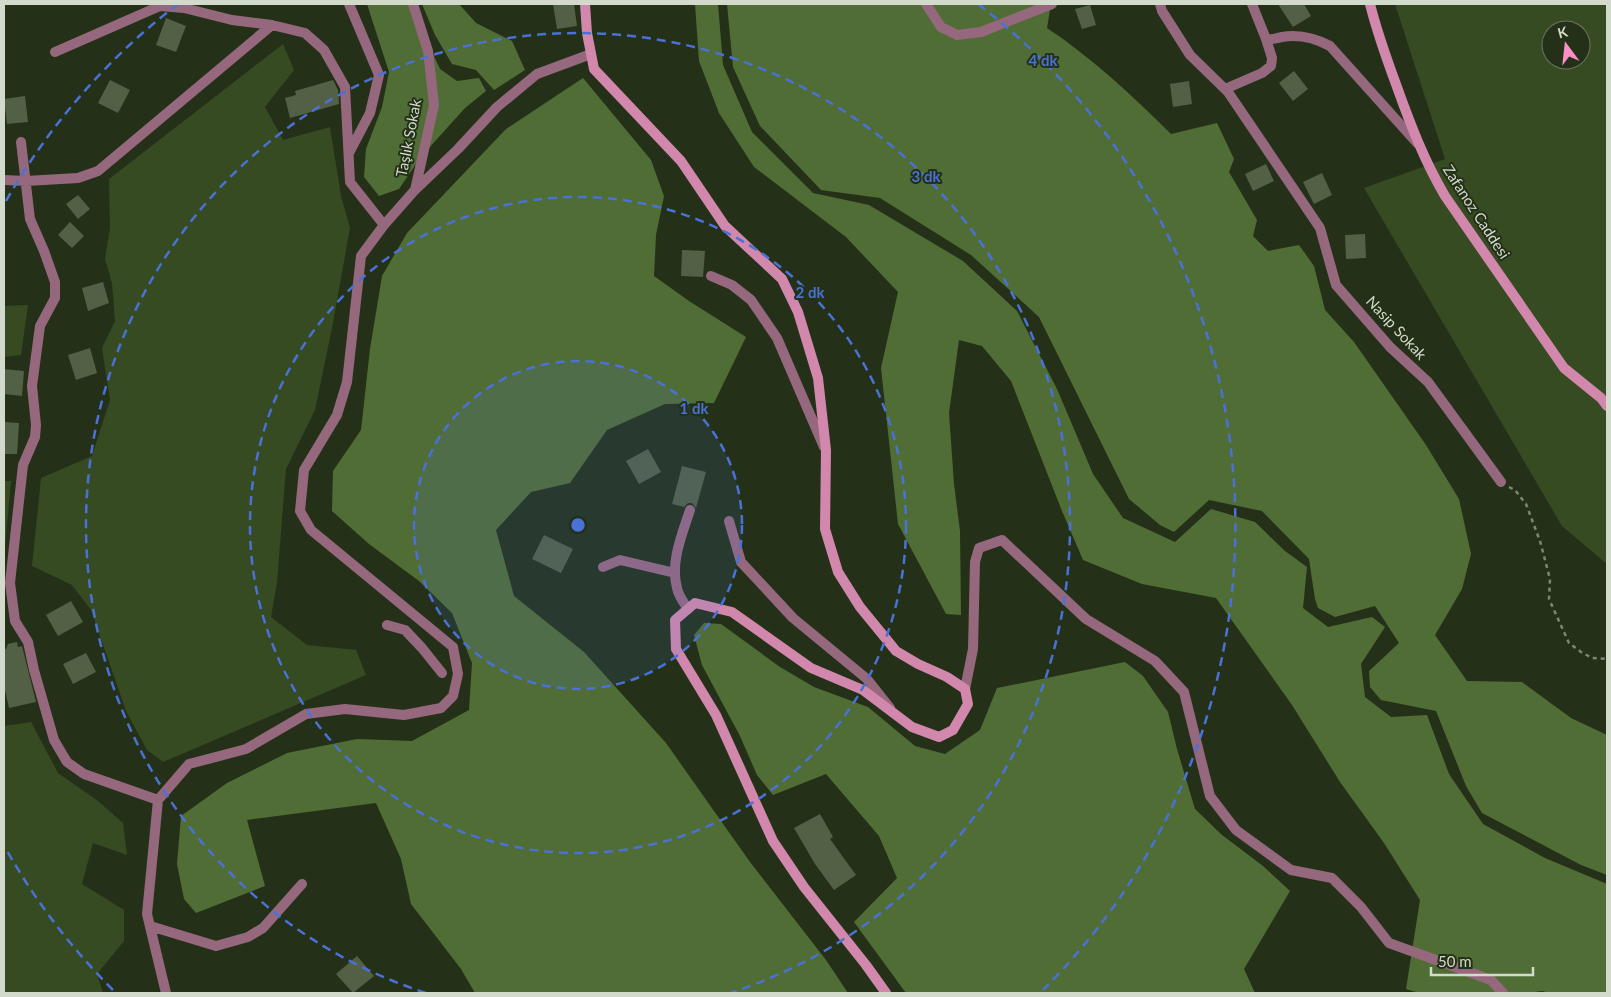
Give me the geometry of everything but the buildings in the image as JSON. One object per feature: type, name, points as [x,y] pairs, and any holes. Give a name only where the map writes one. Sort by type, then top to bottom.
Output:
[{"type":"street","points":[[348,154],[370,113],[379,75],[349,4]]},
{"type":"street","name":"Taşlık Sokak","points":[[413,4],[428,51],[434,105],[414,191]]},
{"type":"street","points":[[585,4],[594,69],[681,162],[724,226],[782,279],[798,312],[818,378],[826,450],[825,530],[838,572],[860,607],[896,651],[918,664],[947,677],[965,689]]},
{"type":"street","points":[[926,4],[941,27],[957,35],[981,32],[1052,4]]},
{"type":"street","name":"Nasip Sokak","points":[[1160,4],[1162,11],[1190,55],[1225,89],[1320,228],[1336,285],[1390,347],[1428,382],[1501,482]]},
{"type":"street","points":[[1225,89],[1262,73],[1271,66],[1272,58],[1252,4]]},
{"type":"street","name":"Zafanoz Caddesi","points":[[1370,4],[1378,33],[1417,143],[1445,196],[1556,358],[1564,368],[1601,398],[1607,406]]},
{"type":"street","points":[[55,52],[160,6],[184,8],[232,20],[272,25],[305,33],[324,50],[345,87],[350,182],[384,225]]},
{"type":"street","points":[[4,180],[26,181],[78,178],[98,170],[272,25]]},
{"type":"street","points":[[1266,39],[1303,36],[1321,41],[1330,46],[1417,143]]},
{"type":"street","points":[[166,993],[147,914],[158,800],[189,764],[246,749],[306,714],[345,709],[404,715],[441,708],[453,696],[458,674],[453,647],[311,530],[300,511],[304,470],[337,415],[347,382],[361,256],[384,225],[414,191],[458,149],[497,107],[537,74],[591,54]]},
{"type":"street","points":[[21,142],[30,219],[44,250],[55,282],[55,298],[40,326],[32,386],[36,425],[35,437],[23,465],[10,583],[15,622],[28,642],[54,740],[67,762],[84,774],[158,800]]},
{"type":"street","points":[[711,276],[732,285],[750,300],[777,338],[826,450]]},
{"type":"street","points":[[688,609],[677,589],[676,573],[678,548],[690,510]]},
{"type":"street","points":[[729,520],[740,562],[794,618],[867,679],[896,715]]},
{"type":"street","points":[[886,993],[804,887],[773,841],[716,715],[676,649],[675,620],[695,603],[732,612],[811,668],[862,690],[912,727],[940,737],[953,730],[968,704],[965,689],[972,649],[975,562],[979,548],[1002,540],[1086,619],[1155,662],[1184,692],[1210,796],[1236,830],[1290,870],[1332,878],[1361,907],[1389,943],[1491,980],[1504,993]]},
{"type":"street","points":[[603,568],[620,560],[676,573]]},
{"type":"street","points":[[405,630],[413,613]]},
{"type":"street","points":[[387,625],[405,630],[442,673]]},
{"type":"street","points":[[150,926],[216,946],[248,937],[263,928],[302,884]]},
{"type":"path","points":[[1501,482],[1515,490],[1526,504],[1540,541],[1550,579],[1549,599],[1569,643],[1580,652],[1592,658],[1607,659]]},
{"type":"green space","points":[[367,4],[410,4],[440,69],[457,81],[479,78],[486,91],[465,108],[420,158],[399,189],[379,196],[364,177],[366,149],[382,107],[389,72]]},
{"type":"green space","points":[[422,4],[459,4],[476,23],[512,41],[525,70],[494,90],[476,70],[452,64],[435,35]]},
{"type":"green space","points":[[695,4],[718,4],[723,65],[752,132],[813,193],[869,205],[963,261],[1017,311],[1057,389],[1093,474],[1123,518],[1175,542],[1211,509],[1255,522],[1285,551],[1307,567],[1303,608],[1328,627],[1372,617],[1385,627],[1361,664],[1365,697],[1391,717],[1427,715],[1449,774],[1483,824],[1545,858],[1607,884],[1607,993],[1550,993],[1542,991],[1527,993],[1419,993],[1406,989],[1420,900],[1384,843],[1340,782],[1292,705],[1216,598],[1142,584],[1083,560],[1011,381],[982,346],[959,340],[949,413],[954,484],[960,531],[961,615],[946,614],[898,524],[881,368],[898,292],[846,237],[754,167],[719,113],[699,61]]},
{"type":"green space","points":[[727,4],[1051,4],[1047,28],[1112,78],[1171,134],[1217,123],[1234,159],[1229,172],[1257,220],[1253,236],[1268,251],[1299,245],[1314,266],[1325,310],[1354,342],[1426,445],[1459,499],[1471,554],[1462,589],[1435,635],[1467,681],[1522,682],[1571,718],[1607,735],[1607,875],[1581,865],[1482,813],[1466,786],[1436,711],[1381,700],[1370,687],[1369,671],[1399,643],[1375,606],[1335,617],[1318,608],[1309,559],[1262,511],[1209,500],[1174,532],[1160,525],[1129,499],[1039,317],[971,255],[880,198],[821,190],[760,126],[733,67]]},
{"type":"green space","points":[[1395,4],[1607,4],[1607,564],[1562,526],[1364,188],[1445,159]]},
{"type":"green space","points":[[283,44],[294,70],[265,107],[283,140],[330,127],[341,196],[350,228],[315,410],[286,469],[277,582],[271,617],[307,645],[356,650],[366,675],[163,762],[147,750],[126,711],[91,610],[72,585],[32,566],[41,478],[92,456],[110,400],[102,348],[115,321],[112,283],[105,259],[110,228],[109,179]]},
{"type":"green space","points":[[583,78],[651,160],[664,196],[656,235],[654,276],[746,337],[714,403],[665,404],[607,430],[570,483],[531,492],[496,530],[514,596],[584,652],[666,743],[750,862],[826,960],[848,993],[475,993],[461,969],[411,904],[401,859],[376,803],[247,820],[265,886],[196,913],[184,899],[177,864],[181,816],[227,783],[287,753],[357,739],[412,741],[469,710],[472,663],[452,613],[419,581],[369,544],[332,511],[333,471],[361,430],[370,349],[382,276],[407,233],[506,129]]},
{"type":"green space","points":[[28,305],[21,355],[4,357],[4,306]]},
{"type":"green space","points":[[4,481],[11,481],[4,557]]},
{"type":"green space","points":[[704,623],[721,624],[780,667],[814,687],[868,707],[915,746],[945,754],[980,730],[997,688],[1125,662],[1143,676],[1168,712],[1195,809],[1222,835],[1263,866],[1290,891],[1244,969],[1255,993],[906,993],[854,922],[897,878],[879,836],[826,774],[773,795],[757,775],[740,736],[702,665],[694,635]]},
{"type":"green space","points":[[31,722],[58,773],[98,801],[123,823],[127,855],[93,843],[82,884],[124,910],[124,941],[97,974],[103,993],[4,993],[4,726]]}]
